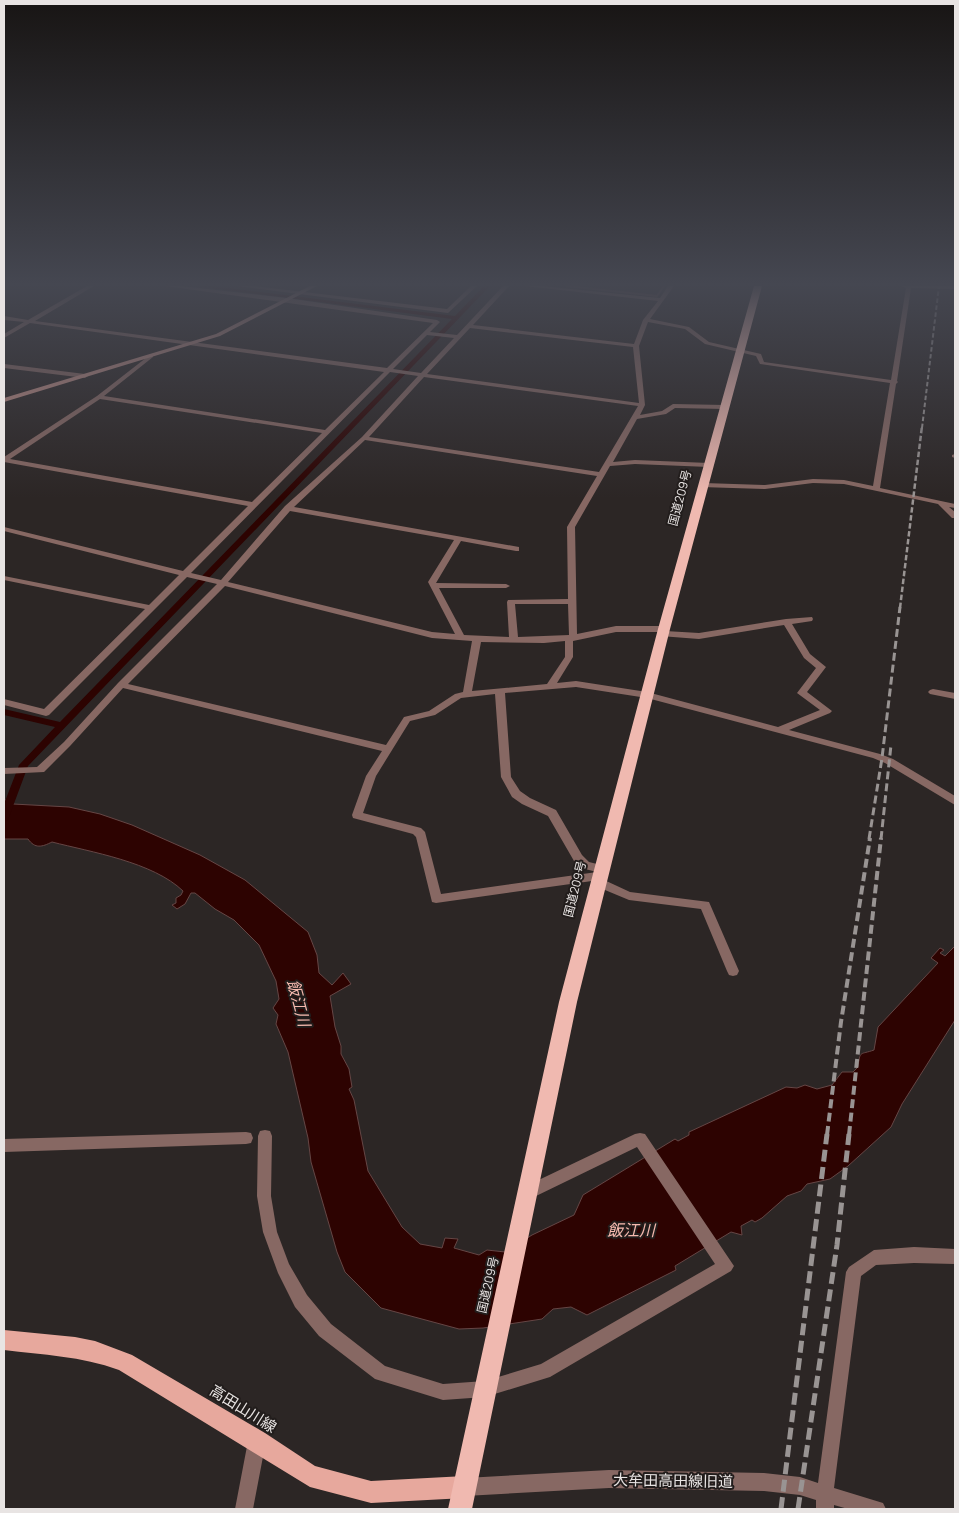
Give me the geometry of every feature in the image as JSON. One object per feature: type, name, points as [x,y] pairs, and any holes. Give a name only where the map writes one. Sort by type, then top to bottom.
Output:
[{"type":"highway","name":"国道209号","points":[[463,1498],[568,1002],[599,876],[739,357]]},
{"type":"main road","points":[[5,401],[150,357]]},
{"type":"main road","name":"高田山川線","points":[[4,1340],[75,1347],[95,1351],[125,1362],[257,1441],[310,1476],[371,1492],[463,1498]]},
{"type":"street","points":[[4,460],[13,450],[99,396],[151,357]]},
{"type":"street","points":[[285,357],[642,405]]},
{"type":"street","points":[[4,702],[46,713],[187,575],[254,505],[404,357]]},
{"type":"street","points":[[4,771],[40,770],[68,744],[121,685],[222,584],[288,508],[364,438],[439,357]]},
{"type":"street","points":[[550,686],[569,657],[572,601],[571,526],[642,405],[637,357]]},
{"type":"street","points":[[760,357],[762,363],[895,382]]},
{"type":"street","points":[[876,488],[899,357]]},
{"type":"street","points":[[4,366],[70,376],[85,376]]},
{"type":"street","points":[[99,396],[327,432]]},
{"type":"street","points":[[636,417],[664,413],[673,406],[725,407]]},
{"type":"street","points":[[364,438],[602,475]]},
{"type":"street","points":[[4,460],[254,505]]},
{"type":"street","points":[[608,464],[635,462],[709,465]]},
{"type":"street","points":[[704,485],[766,486],[791,485],[804,482],[844,482],[955,506]]},
{"type":"street","points":[[938,502],[955,516]]},
{"type":"street","points":[[288,508],[516,549]]},
{"type":"street","points":[[4,528],[432,635],[514,640],[571,638],[616,630],[699,636],[809,619]]},
{"type":"street","points":[[459,539],[432,582],[461,638]]},
{"type":"street","points":[[4,578],[152,608]]},
{"type":"street","points":[[433,585],[506,586]]},
{"type":"street","points":[[514,640],[511,602],[572,601]]},
{"type":"street","points":[[778,730],[827,712],[802,693],[821,667],[807,656],[786,622]]},
{"type":"street","points":[[467,694],[477,639]]},
{"type":"street","points":[[599,876],[436,899],[421,835],[417,831],[357,815],[371,776],[407,719],[432,713],[458,696],[467,694],[576,684],[647,695],[889,761],[955,801]]},
{"type":"street","points":[[121,685],[388,749]]},
{"type":"street","points":[[500,692],[506,777],[509,786],[526,801],[552,813],[578,858],[599,876],[629,896],[705,905],[733,971]]},
{"type":"street","points":[[933,692],[955,696]]},
{"type":"street","points":[[265,1136],[264,1196],[270,1232],[283,1268],[301,1301],[325,1330],[381,1372],[444,1392],[487,1380],[544,1371],[726,1266],[640,1139],[529,1192]]},
{"type":"street","points":[[4,1146],[246,1138]]},
{"type":"street","points":[[825,1501],[854,1272],[874,1258],[914,1256],[955,1257]]},
{"type":"street","points":[[244,1509],[257,1441]]},
{"type":"street","name":"大牟田高田線旧道","points":[[463,1498],[619,1479],[764,1482],[800,1486],[825,1501],[877,1509]]},
{"type":"water","name":"飯江川","points":[[4,800],[13,800],[13,804],[69,807],[100,814],[132,825],[200,855],[245,880],[308,932],[317,955],[319,973],[332,985],[343,973],[351,984],[330,996],[341,1054],[349,1069],[352,1087],[349,1089],[354,1100],[368,1171],[402,1227],[420,1244],[442,1248],[445,1238],[458,1239],[454,1248],[479,1255],[487,1250],[505,1252],[532,1235],[574,1215],[583,1195],[675,1139],[678,1141],[689,1135],[689,1132],[786,1087],[797,1088],[805,1085],[817,1089],[832,1085],[842,1072],[853,1072],[858,1067],[861,1054],[874,1050],[878,1027],[938,963],[931,958],[940,948],[944,950],[940,953],[945,956],[955,946],[955,1020],[902,1104],[891,1127],[848,1166],[830,1179],[807,1184],[801,1191],[787,1196],[762,1218],[755,1222],[752,1220],[741,1226],[742,1235],[731,1232],[675,1266],[676,1270],[587,1315],[571,1307],[553,1309],[542,1319],[483,1328],[459,1329],[381,1308],[345,1272],[337,1252],[311,1162],[308,1138],[288,1052],[276,1024],[278,1015],[273,1008],[279,999],[276,981],[259,945],[234,920],[215,909],[195,893],[191,893],[185,904],[177,909],[172,905],[176,903],[176,898],[183,891],[170,881],[139,865],[52,842],[36,846],[28,839],[4,839]]},
{"type":"waterway","points":[[62,726],[419,357]]},
{"type":"waterway","points":[[4,712],[62,726]]},
{"type":"waterway","points":[[4,817],[24,765],[62,726]]},
{"type":"railway","points":[[922,428],[931,357]]},
{"type":"railway","points":[[900,608],[922,426]]},
{"type":"railway","points":[[869,839],[882,758],[900,607]]},
{"type":"railway","points":[[881,839],[891,745]]},
{"type":"railway","points":[[827,1135],[841,1022],[870,838]]},
{"type":"railway","points":[[849,1135],[881,838]]},
{"type":"railway","points":[[781,1509],[827,1134]]},
{"type":"railway","points":[[798,1509],[837,1245],[849,1134]]}]
